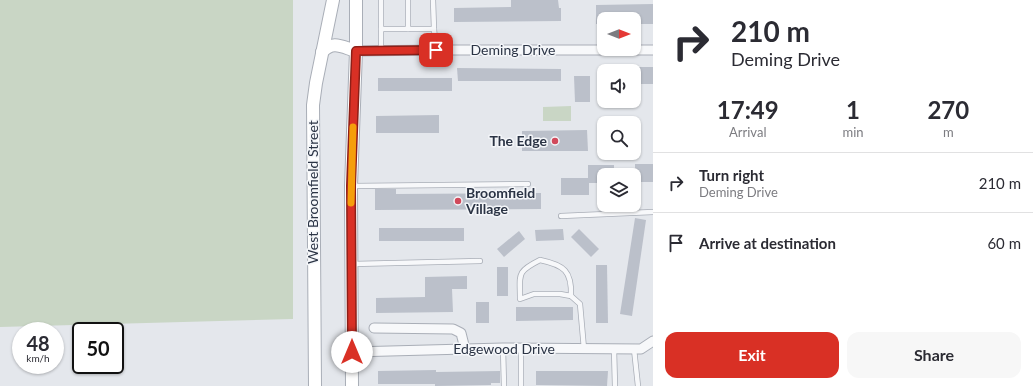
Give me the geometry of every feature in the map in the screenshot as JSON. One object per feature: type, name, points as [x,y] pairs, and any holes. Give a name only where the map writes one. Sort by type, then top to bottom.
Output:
[{"type":"main road","name":"West Broomfield Street","points":[[315,386],[313,105],[333,0]]},
{"type":"main road","points":[[352,386],[351,186],[356,51],[356,0]]},
{"type":"main road","points":[[322,52],[328,46],[335,45],[356,51]]},
{"type":"street","name":"Deming Drive","points":[[356,51],[653,50]]},
{"type":"street","points":[[374,328],[454,329],[461,333],[465,349]]},
{"type":"street","name":"Edgewood Drive","points":[[352,352],[503,348],[614,350],[641,349],[653,341]]},
{"type":"lane","points":[[381,0],[381,50]]},
{"type":"lane","points":[[408,0],[408,29]]},
{"type":"lane","points":[[433,0],[436,50]]},
{"type":"lane","points":[[381,29],[434,29]]},
{"type":"lane","points":[[351,186],[528,184]]},
{"type":"lane","points":[[561,216],[653,212]]},
{"type":"lane","points":[[571,296],[571,285],[567,272],[558,265],[540,260],[524,269],[520,275],[520,299],[534,294],[560,294],[571,296],[580,304],[584,349]]},
{"type":"lane","points":[[351,264],[480,261]]},
{"type":"lane","points":[[503,348],[504,386]]},
{"type":"lane","points":[[521,349],[521,386]]},
{"type":"lane","points":[[634,349],[638,386]]},
{"type":"lane","points":[[614,350],[615,386]]},
{"type":"green space","points":[[0,0],[293,0],[293,319],[124,324],[124,322],[72,322],[72,325],[64,325],[64,322],[12,322],[12,327],[0,327]]},
{"type":"green space","points":[[571,106],[571,121],[543,121],[543,107]]},
{"type":"building","points":[[511,0],[558,0],[559,8],[561,8],[561,21],[454,22],[454,8],[511,7]]},
{"type":"building","points":[[653,4],[653,24],[641,24],[641,12],[597,12],[596,24],[596,5]]},
{"type":"building","points":[[641,67],[653,67],[653,84],[641,84]]},
{"type":"building","points":[[457,68],[561,69],[561,81],[458,81]]},
{"type":"building","name":"The Edge","points":[[574,76],[590,76],[590,102],[575,102]]},
{"type":"building","points":[[378,78],[452,78],[452,91],[378,91]]},
{"type":"building","points":[[439,115],[439,133],[376,133],[376,116]]},
{"type":"building","name":"The Edge","points":[[587,130],[588,151],[522,151],[522,131]]},
{"type":"building","points":[[635,164],[653,164],[653,182],[641,182],[641,168],[635,168]]},
{"type":"building","points":[[588,165],[614,165],[614,168],[597,168],[597,183],[589,183],[589,195],[561,195],[561,178],[588,178]]},
{"type":"building","name":"Broomfield Village","points":[[375,189],[396,189],[396,194],[541,193],[541,209],[375,210]]},
{"type":"building","points":[[635,218],[646,220],[632,316],[620,314]]},
{"type":"building","points":[[379,228],[464,228],[464,241],[379,241]]},
{"type":"building","points":[[563,229],[564,240],[536,241],[535,230]]},
{"type":"building","points":[[579,229],[599,249],[591,257],[571,237]]},
{"type":"building","points":[[519,231],[525,239],[504,257],[497,249]]},
{"type":"building","points":[[596,265],[607,265],[608,323],[596,323]]},
{"type":"building","points":[[497,267],[508,267],[508,296],[497,296]]},
{"type":"building","points":[[467,276],[467,289],[452,289],[453,312],[376,313],[376,298],[425,297],[425,277]]},
{"type":"building","points":[[476,302],[489,302],[489,323],[476,323]]},
{"type":"building","points":[[516,307],[573,307],[573,320],[516,321]]},
{"type":"building","points":[[436,370],[436,372],[500,371],[500,383],[491,383],[491,385],[435,386],[435,384],[378,384],[378,371]]},
{"type":"building","points":[[536,371],[608,371],[607,386],[536,385]]},
{"type":"slow traffic","points":[[351,203],[353,127]]},
{"type":"place","name":"The Edge","points":[[555,141]]},
{"type":"place","name":"Broomfield Village","points":[[458,201]]},
{"type":"route","points":[[352,352],[351,186],[356,51],[436,50]]}]
